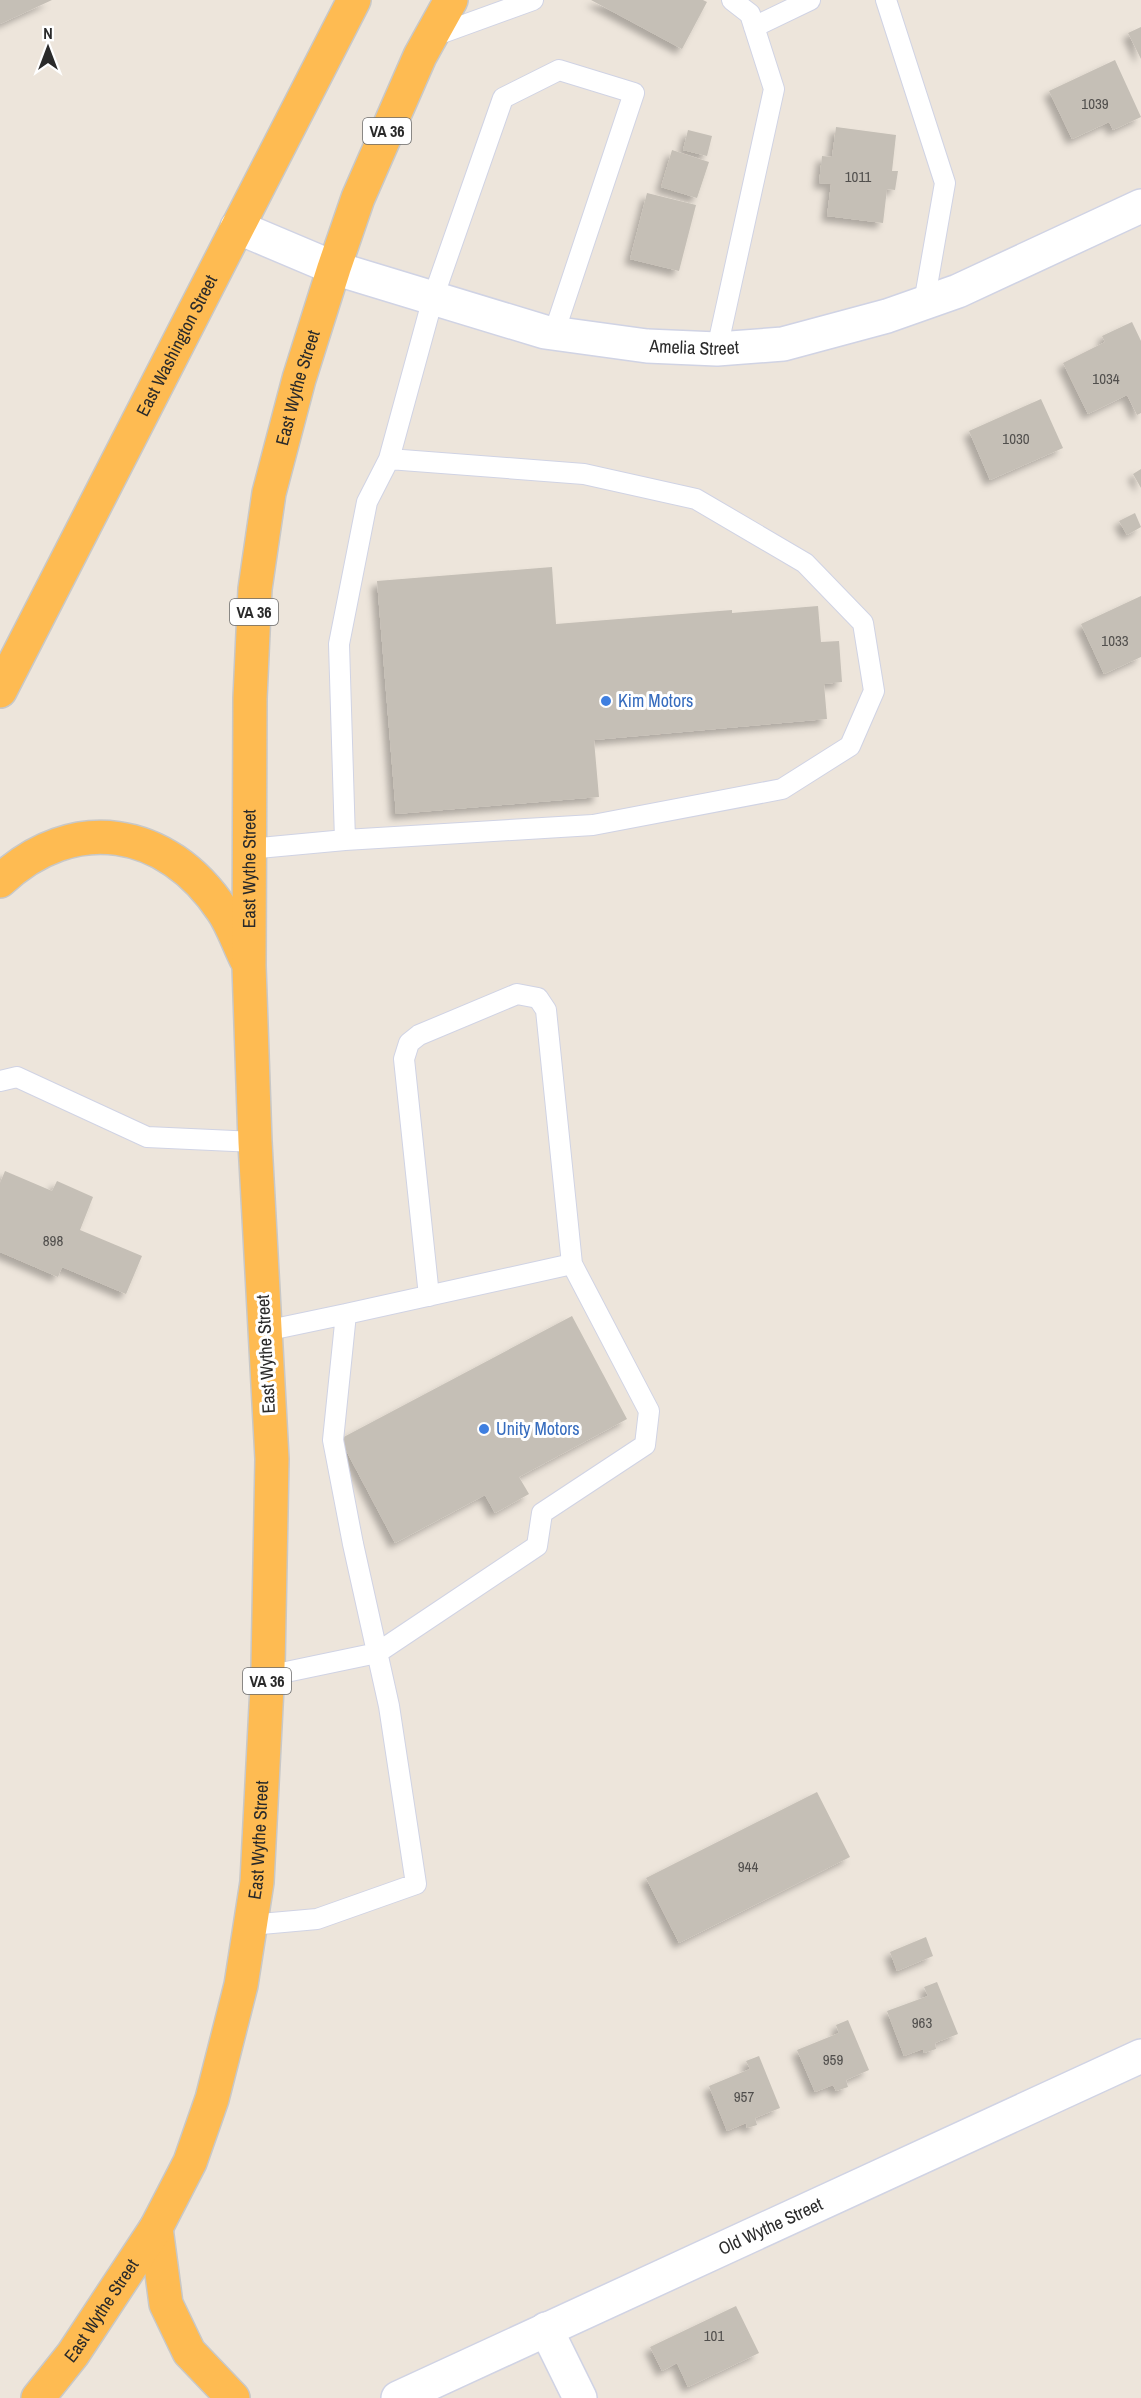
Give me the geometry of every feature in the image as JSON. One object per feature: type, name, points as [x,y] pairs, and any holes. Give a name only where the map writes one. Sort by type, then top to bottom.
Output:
[{"type":"highway","name":"East Washington Street","points":[[0,691],[354,0]]},
{"type":"highway","name":"VA 36","points":[[334,268],[358,198],[431,37],[451,0]]},
{"type":"highway","name":"East Wythe Street","points":[[39,2398],[73,2354],[156,2228],[190,2162],[212,2099],[241,1985],[257,1882],[267,1676],[272,1459],[255,1142],[249,966],[250,698],[255,590],[269,493],[299,379],[334,268]]},
{"type":"highway","points":[[0,881],[12,870],[61,842],[95,836],[130,840],[156,849],[192,875],[222,910],[249,966]]},
{"type":"highway","points":[[156,2228],[166,2304],[189,2352],[233,2398]]},
{"type":"street","name":"Amelia Street","points":[[237,227],[334,268],[554,333],[647,346],[717,348],[783,344],[887,316],[958,291],[1141,206]]},
{"type":"street","name":"Old Wythe Street","points":[[398,2398],[1141,2056]]},
{"type":"street","points":[[546,2329],[580,2398]]},
{"type":"lane","points":[[431,37],[533,0]]},
{"type":"lane","points":[[717,348],[774,89],[750,14],[732,0]]},
{"type":"lane","points":[[754,27],[810,0]]},
{"type":"lane","points":[[886,0],[945,183],[924,303]]},
{"type":"lane","points":[[345,840],[339,644],[367,502],[388,459],[433,298],[502,98],[559,70],[634,93],[554,333]]},
{"type":"lane","points":[[249,849],[345,840],[593,825],[782,789],[850,746],[874,691],[863,623],[805,563],[696,499],[584,474],[388,459]]},
{"type":"lane","points":[[267,1676],[377,1653],[537,1546],[542,1513],[645,1445],[649,1411],[572,1264],[546,1010],[538,998],[517,994],[419,1035],[409,1043],[404,1059],[429,1296]]},
{"type":"lane","points":[[0,1081],[17,1077],[147,1137],[255,1142]]},
{"type":"lane","points":[[265,1331],[572,1264]]},
{"type":"lane","points":[[250,1925],[317,1919],[416,1884],[389,1706],[352,1544],[333,1440],[346,1314]]},
{"type":"building","points":[[0,0],[52,0],[0,24]]},
{"type":"building","points":[[591,0],[703,0],[707,2],[682,49]]},
{"type":"building","points":[[1141,27],[1141,59],[1128,33]]},
{"type":"building","points":[[1115,60],[1141,117],[1113,130],[1109,122],[1072,139],[1049,91]]},
{"type":"building","points":[[836,127],[896,135],[892,171],[898,171],[895,190],[887,189],[883,223],[827,216],[831,184],[819,183],[822,156],[832,157]]},
{"type":"building","points":[[688,130],[712,136],[707,156],[683,150]]},
{"type":"building","points":[[672,150],[709,162],[697,198],[661,187]]},
{"type":"building","points":[[647,193],[696,205],[679,271],[630,259]]},
{"type":"building","points":[[1132,322],[1141,341],[1141,413],[1137,415],[1127,395],[1088,414],[1063,363],[1105,342],[1102,336]]},
{"type":"building","points":[[1041,399],[1063,448],[990,480],[969,431]]},
{"type":"building","points":[[1141,469],[1141,488],[1133,474]]},
{"type":"building","points":[[1135,513],[1141,527],[1127,535],[1119,521]]},
{"type":"building","name":"Kim Motors","points":[[552,567],[556,624],[732,610],[732,613],[818,606],[821,642],[839,641],[842,682],[824,684],[827,719],[594,740],[599,797],[396,814],[377,581]]},
{"type":"building","points":[[1141,596],[1141,657],[1104,674],[1081,624]]},
{"type":"building","points":[[5,1171],[52,1191],[57,1181],[93,1197],[80,1230],[142,1256],[126,1294],[62,1267],[58,1277],[0,1252],[0,1183]]},
{"type":"building","name":"Unity Motors","points":[[572,1316],[627,1419],[519,1477],[529,1494],[495,1513],[485,1495],[395,1543],[340,1439]]},
{"type":"building","points":[[817,1792],[850,1857],[679,1943],[646,1878]]},
{"type":"building","points":[[926,1937],[933,1956],[897,1971],[890,1952]]},
{"type":"building","points":[[937,1982],[958,2034],[935,2043],[936,2049],[924,2053],[923,2049],[904,2056],[887,2011],[928,1996],[924,1987]]},
{"type":"building","points":[[848,2020],[869,2070],[846,2080],[848,2087],[836,2091],[833,2085],[815,2092],[797,2050],[839,2033],[836,2025]]},
{"type":"building","points":[[759,2056],[780,2108],[755,2118],[757,2125],[747,2128],[746,2123],[727,2131],[709,2086],[750,2069],[746,2061]]},
{"type":"building","points":[[736,2306],[759,2353],[688,2387],[677,2363],[662,2371],[650,2347]]},
{"type":"place","name":"Kim Motors","points":[[606,701]]},
{"type":"place","name":"Unity Motors","points":[[484,1429]]}]
